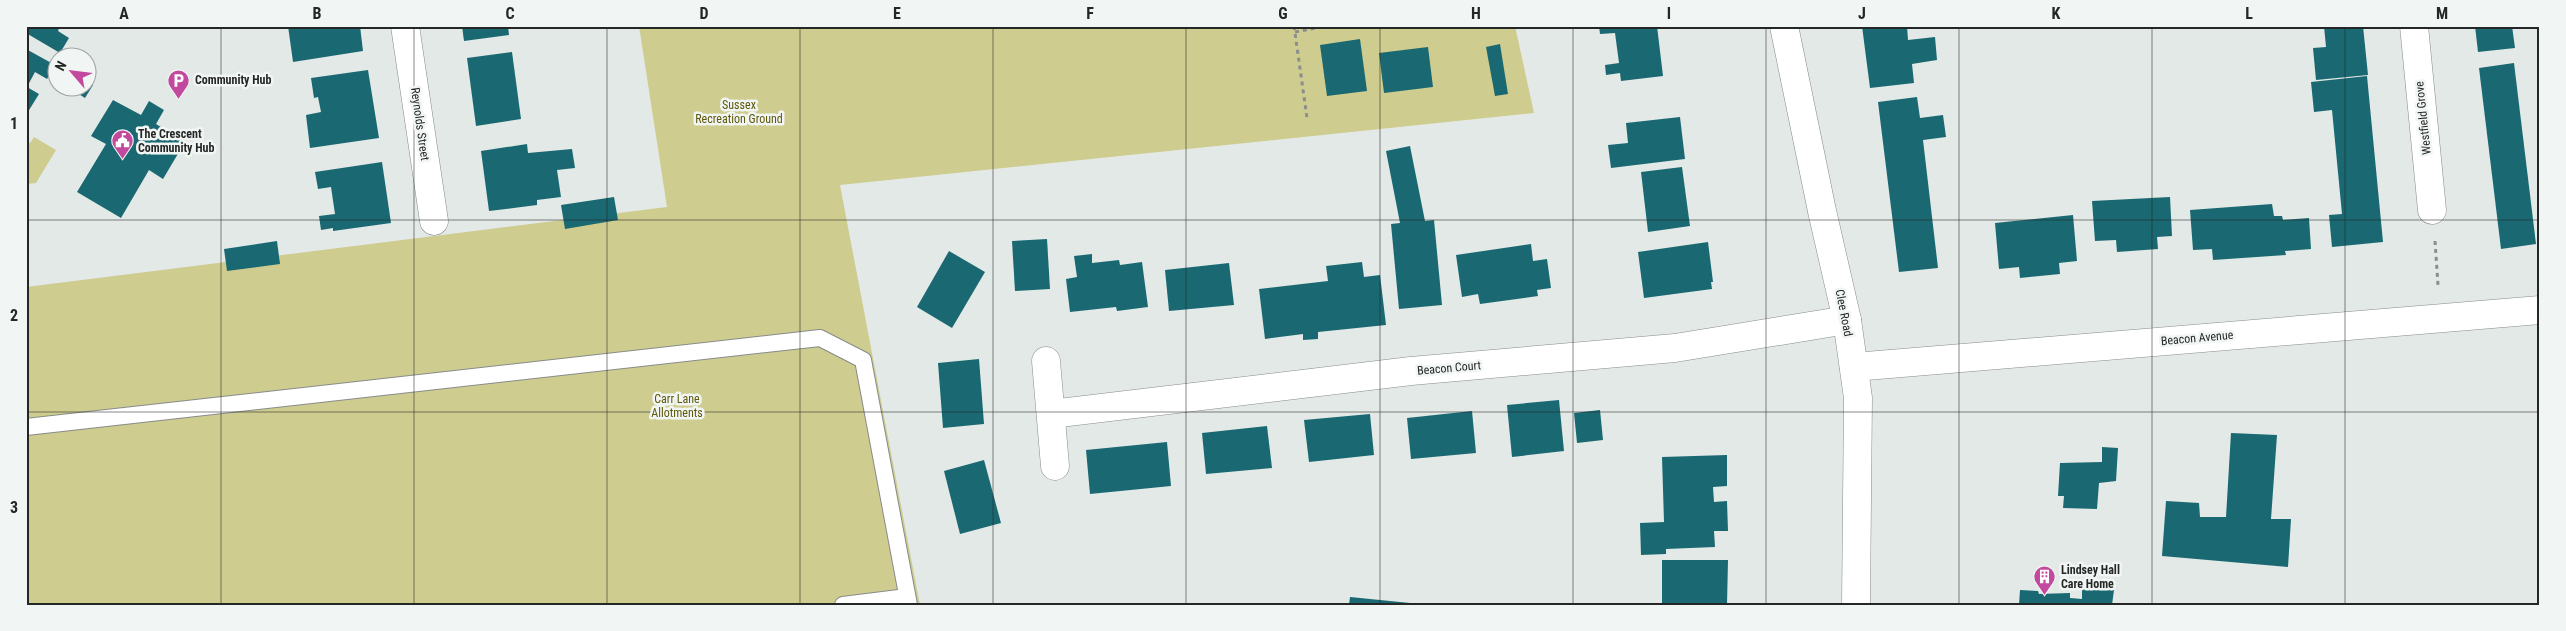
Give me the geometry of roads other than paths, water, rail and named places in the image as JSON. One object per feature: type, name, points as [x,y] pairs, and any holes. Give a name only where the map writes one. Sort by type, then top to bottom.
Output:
[{"type":"street","name":"Reynolds Street","points":[[405,26],[434,222]]},
{"type":"street","name":"Clee Road","points":[[1784,26],[1822,211],[1847,320],[1858,398],[1856,605]]},
{"type":"street","name":"Westfield Grove","points":[[2414,26],[2432,210]]},
{"type":"street","name":"Beacon Avenue","points":[[1854,367],[2540,310]]},
{"type":"street","name":"Beacon Court","points":[[1051,414],[1412,371],[1675,348],[1847,320]]},
{"type":"street","points":[[1046,360],[1055,466]]},
{"type":"lane","points":[[26,427],[820,338],[863,360],[908,601],[843,605]]},
{"type":"place","name":"Community Hub","points":[[179,99]]},
{"type":"place","name":"The Crescent Community Hub","points":[[122,160]]},
{"type":"place","name":"Lindsey Hall Care Home","points":[[2045,596]]},
{"type":"park label","name":"Sussex Recreation Ground","points":[[739,112]]},
{"type":"park label","name":"Carr Lane Allotments","points":[[677,406]]}]
